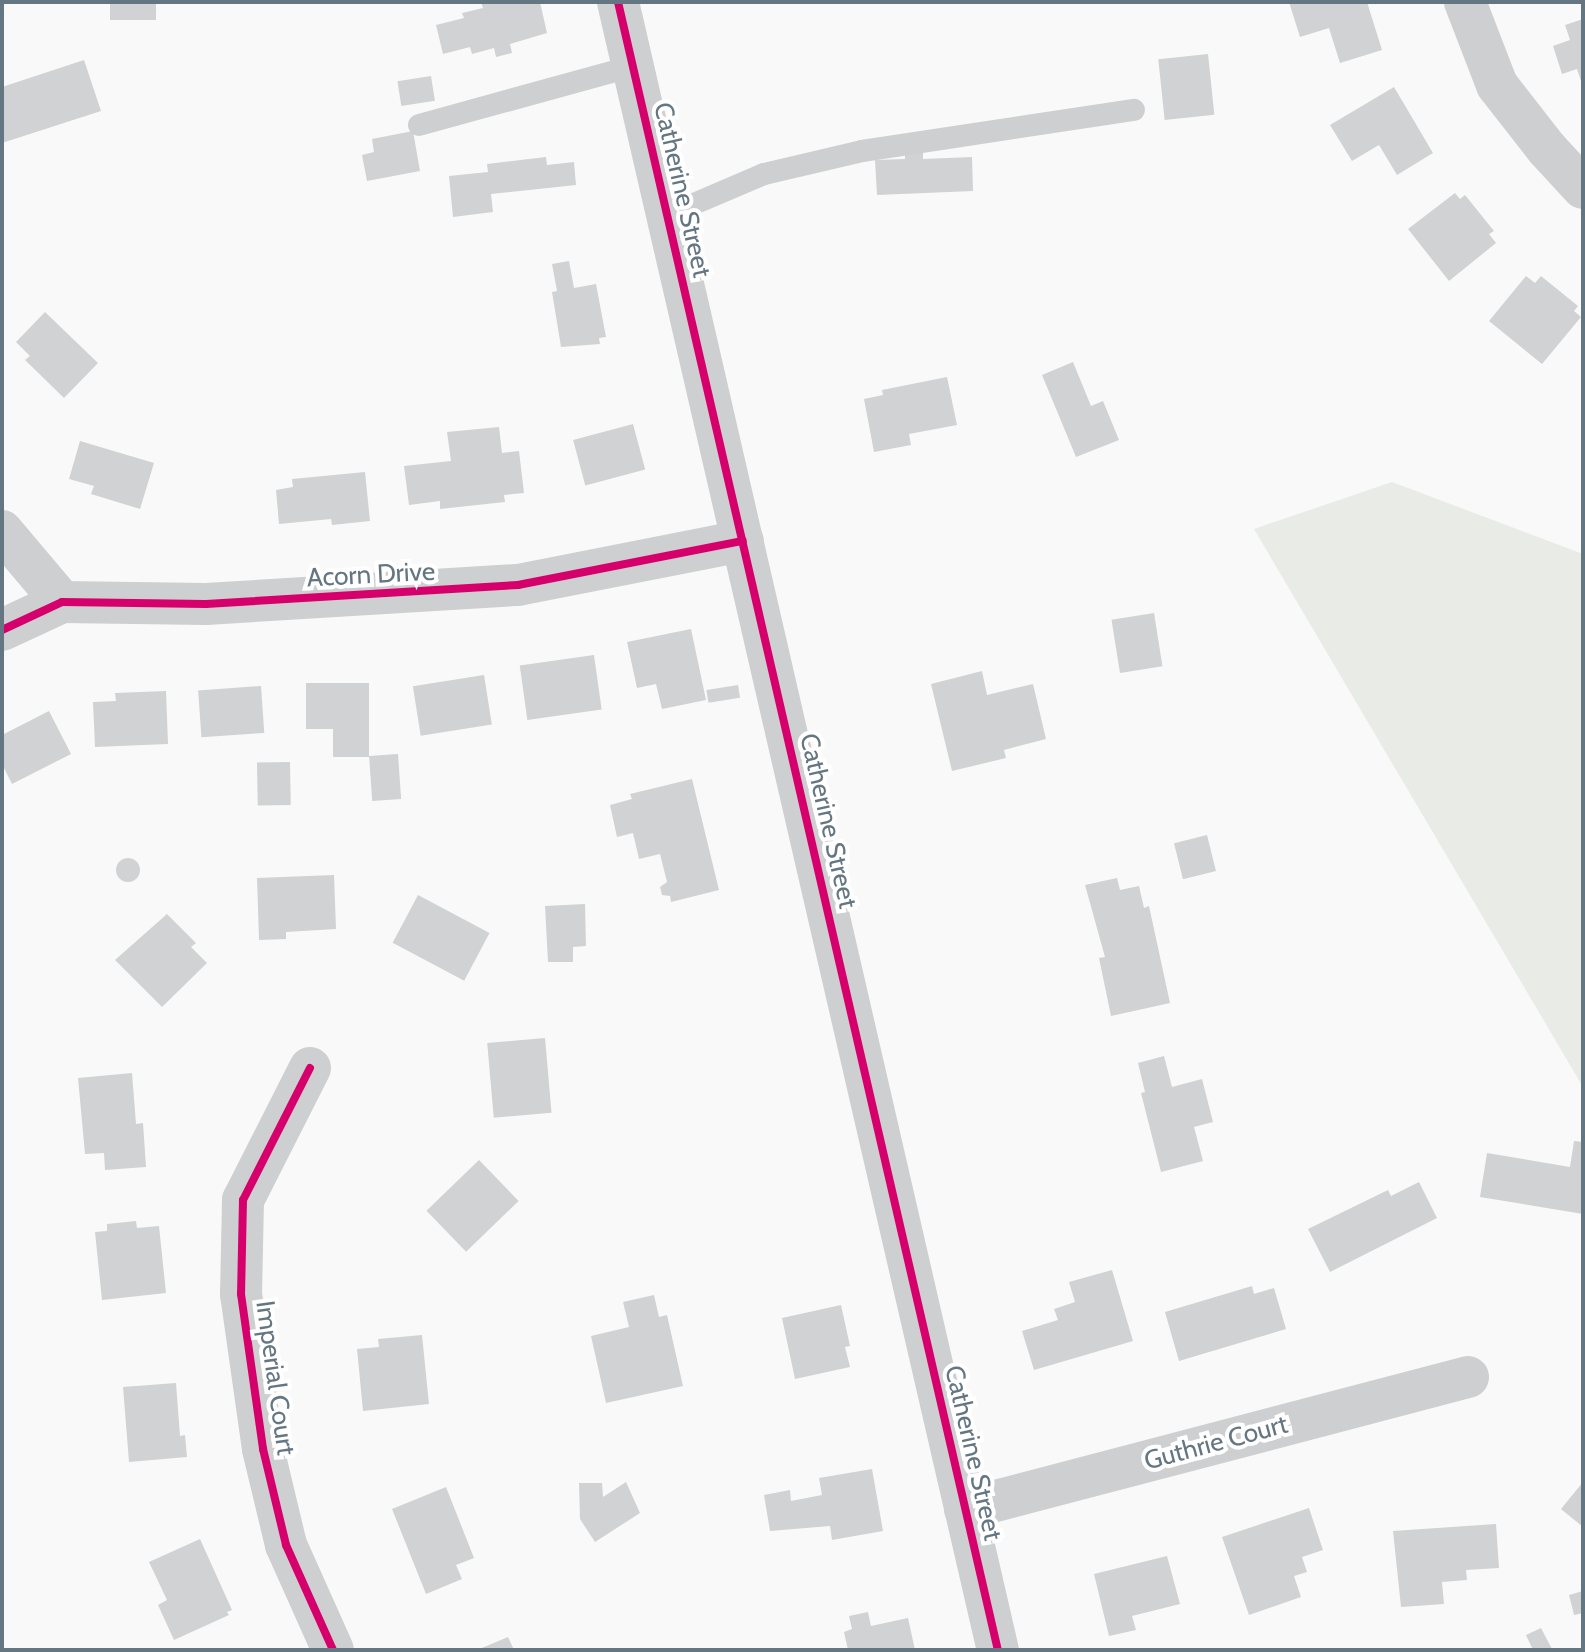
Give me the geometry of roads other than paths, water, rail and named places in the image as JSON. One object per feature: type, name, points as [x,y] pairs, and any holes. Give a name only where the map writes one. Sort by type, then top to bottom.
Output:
[{"type":"street","name":"Catherine Street","points":[[618,2],[998,1650]]},
{"type":"street","points":[[1465,2],[1497,85],[1547,149],[1583,188]]},
{"type":"street","points":[[2,531],[62,602]]},
{"type":"street","name":"Acorn Drive","points":[[2,630],[62,602],[206,604],[518,585],[743,541]]},
{"type":"street","name":"Imperial Court","points":[[310,1068],[243,1200],[241,1294],[263,1449],[286,1545],[333,1650]]},
{"type":"street","name":"Guthrie Court","points":[[965,1509],[1468,1377]]},
{"type":"lane","points":[[419,125],[633,66]]},
{"type":"lane","points":[[668,215],[764,174],[848,154],[1134,110]]}]
